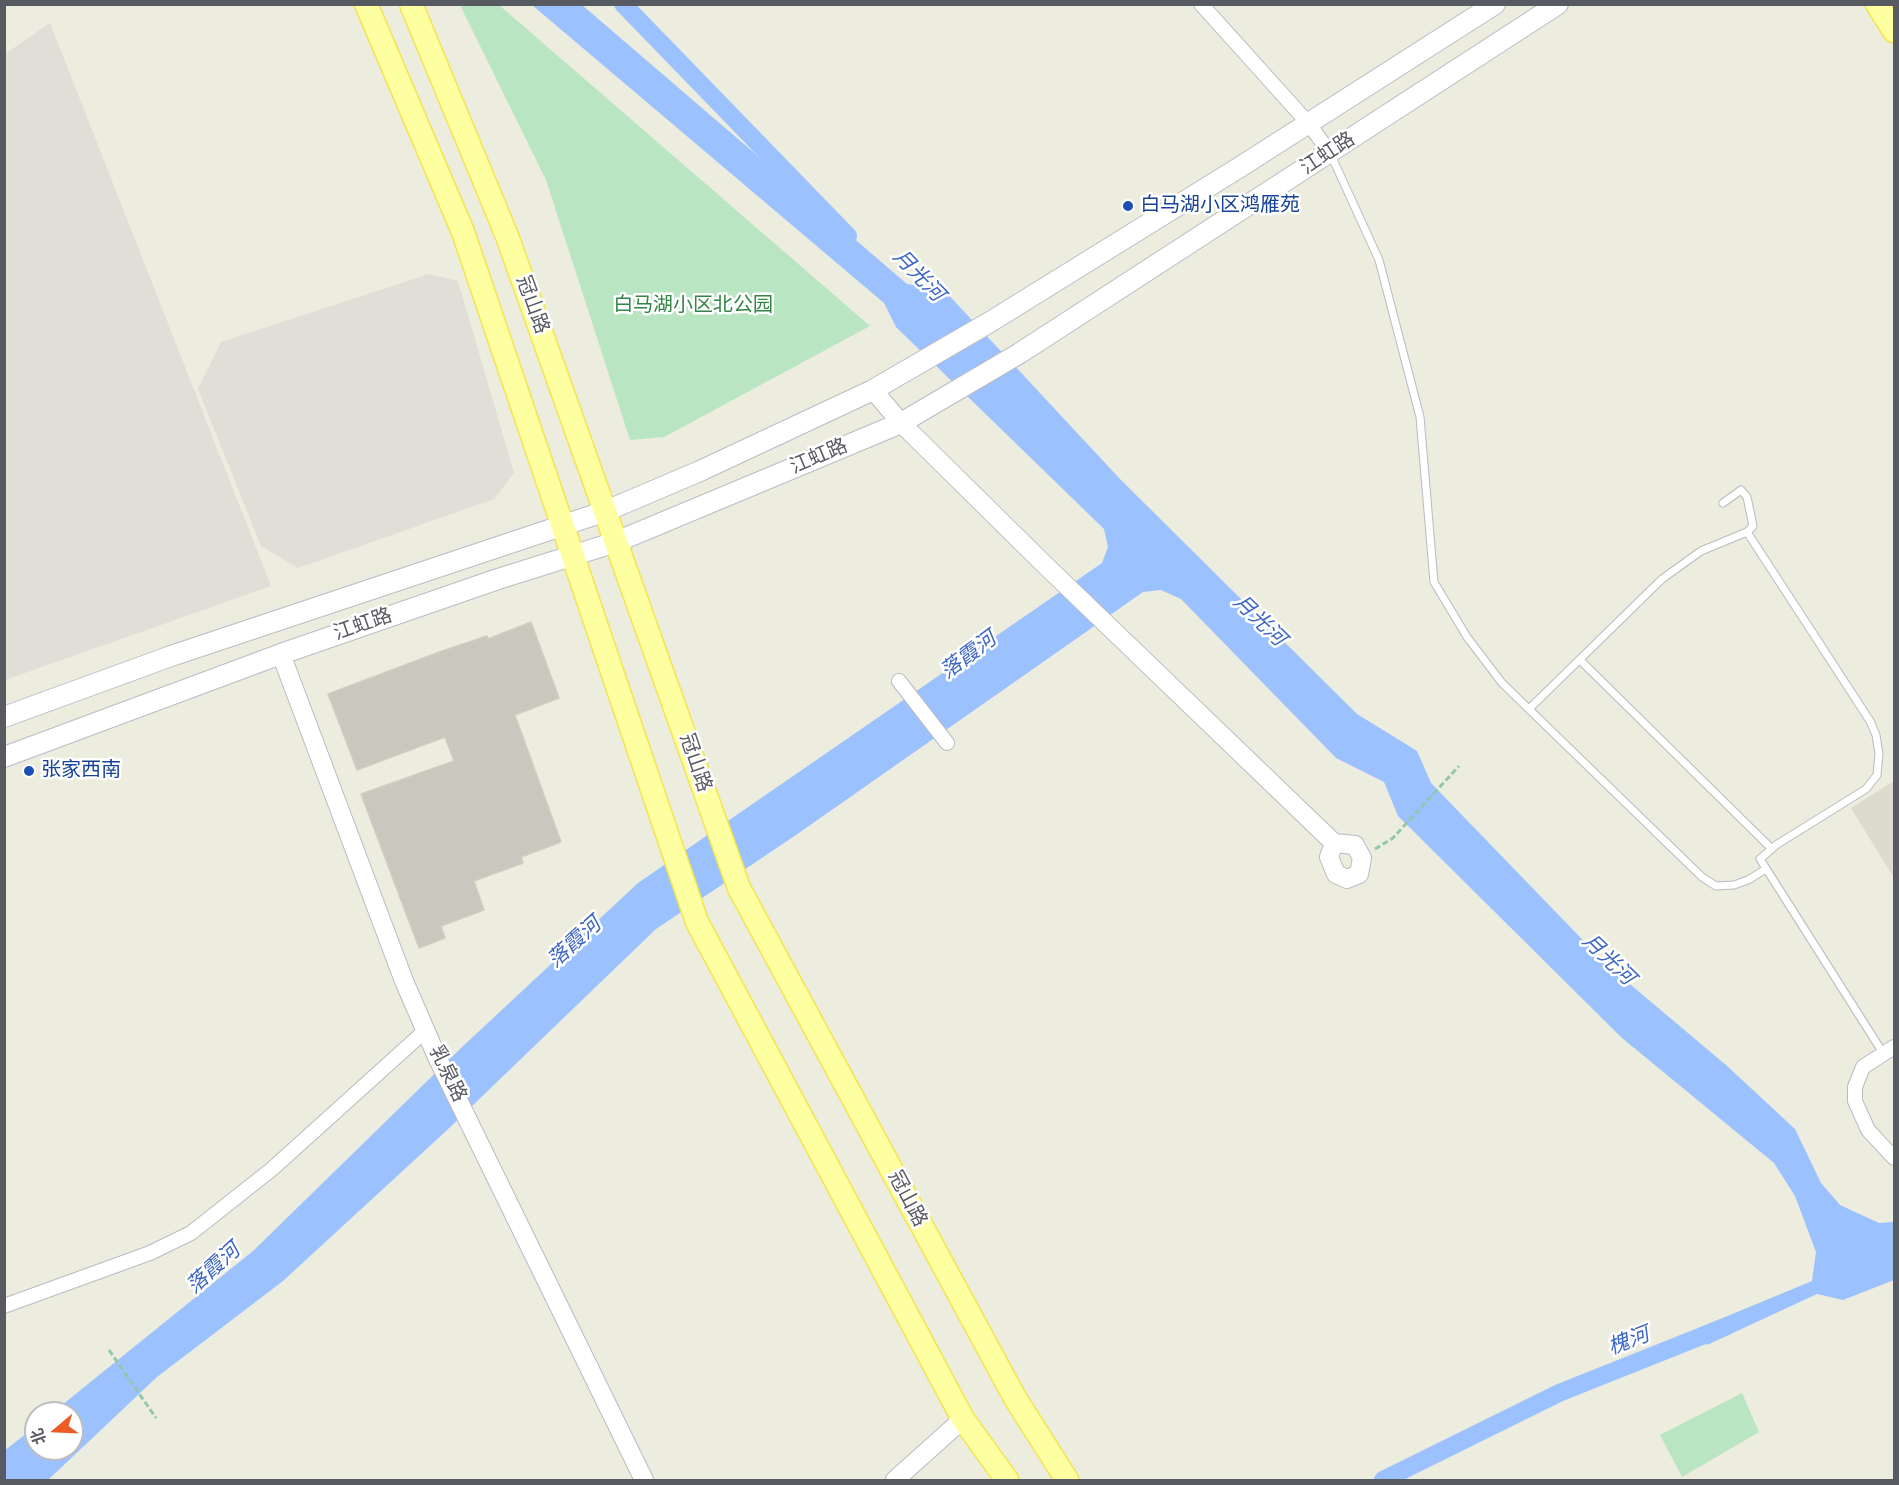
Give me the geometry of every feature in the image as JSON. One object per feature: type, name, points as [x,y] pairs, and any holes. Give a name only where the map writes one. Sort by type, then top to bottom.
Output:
[{"type":"main road","name":"冠山路","points":[[366,4],[463,232],[697,922],[963,1419],[1007,1480]]},
{"type":"main road","name":"冠山路","points":[[411,4],[507,237],[739,888],[1015,1398],[1067,1480]]},
{"type":"main road","name":"江虹路","points":[[4,717],[171,656],[606,511],[700,471],[873,390],[990,322],[1309,124],[1495,4]]},
{"type":"main road","name":"江虹路","points":[[4,757],[281,654],[616,542],[901,423],[944,400],[1020,353],[1558,4]]},
{"type":"main road","points":[[1877,4],[1894,31]]},
{"type":"street","points":[[1201,4],[1309,124],[1330,153]]},
{"type":"street","points":[[873,390],[901,423],[1047,567],[1334,843]]},
{"type":"street","name":"乳泉路","points":[[281,654],[404,981],[437,1057],[644,1480]]},
{"type":"street","points":[[899,681],[947,743]]},
{"type":"street","points":[[4,1306],[150,1253],[191,1233],[272,1168],[426,1030]]},
{"type":"street","points":[[1889,1050],[1863,1067],[1855,1087],[1855,1101],[1868,1130],[1894,1158]]},
{"type":"street","points":[[895,1480],[963,1419]]},
{"type":"lane","points":[[1330,153],[1379,260],[1420,417],[1434,582],[1474,646],[1502,683],[1709,881],[1716,886],[1734,885],[1748,880],[1766,868]]},
{"type":"lane","points":[[1530,708],[1662,579],[1701,551],[1747,532],[1754,526],[1747,497],[1741,490],[1723,503]]},
{"type":"lane","points":[[1747,532],[1870,721],[1880,754],[1877,775],[1866,789],[1760,859],[1889,1050]]},
{"type":"lane","points":[[1580,660],[1772,849]]},
{"type":"path","points":[[1394,838],[1459,766]]},
{"type":"path","points":[[110,1350],[156,1418]]},
{"type":"shaded area","points":[[50,23],[271,586],[5,680],[5,54]]},
{"type":"shaded area","points":[[429,274],[458,281],[514,473],[494,499],[298,568],[261,546],[198,389],[221,342]]},
{"type":"shaded area","points":[[1894,781],[1894,878],[1851,808]]},
{"type":"green space","name":"白马湖小区北公园","points":[[460,5],[499,5],[870,326],[664,437],[630,440],[546,180]]},
{"type":"green space","points":[[1742,1393],[1759,1432],[1682,1477],[1660,1435]]},
{"type":"water","name":"落霞河","points":[[532,5],[582,5],[907,284],[943,289],[1120,479],[1357,714],[1417,751],[1431,783],[1606,964],[1726,1065],[1795,1129],[1821,1183],[1840,1205],[1879,1223],[1894,1222],[1894,1280],[1843,1300],[1817,1294],[1707,1345],[1701,1327],[1812,1281],[1816,1252],[1795,1196],[1774,1163],[1622,1038],[1398,816],[1384,782],[1336,758],[1181,599],[1161,590],[1143,592],[796,835],[656,929],[445,1132],[283,1281],[157,1377],[84,1446],[84,1401],[67,1401],[253,1251],[461,1048],[638,883],[1102,563],[1108,547],[1104,529],[896,327],[884,303]]},
{"type":"water","points":[[24,1435],[24,1461],[68,1461],[48,1480],[5,1480],[4,1451]]},
{"type":"building","points":[[531,622],[559,698],[515,715],[561,842],[521,857],[523,863],[474,881],[484,910],[441,926],[445,938],[419,948],[361,794],[454,761],[445,737],[357,770],[328,694],[442,651],[487,636],[488,639]]},
{"type":"waterway","name":"月光河","points":[[623,4],[848,236]]},
{"type":"waterway","name":"槐河","points":[[1383,1480],[1559,1393],[1727,1326]]},
{"type":"place","name":"白马湖小区鸿雁苑","points":[[1128,206]]},
{"type":"place","name":"张家西南","points":[[29,771]]}]
